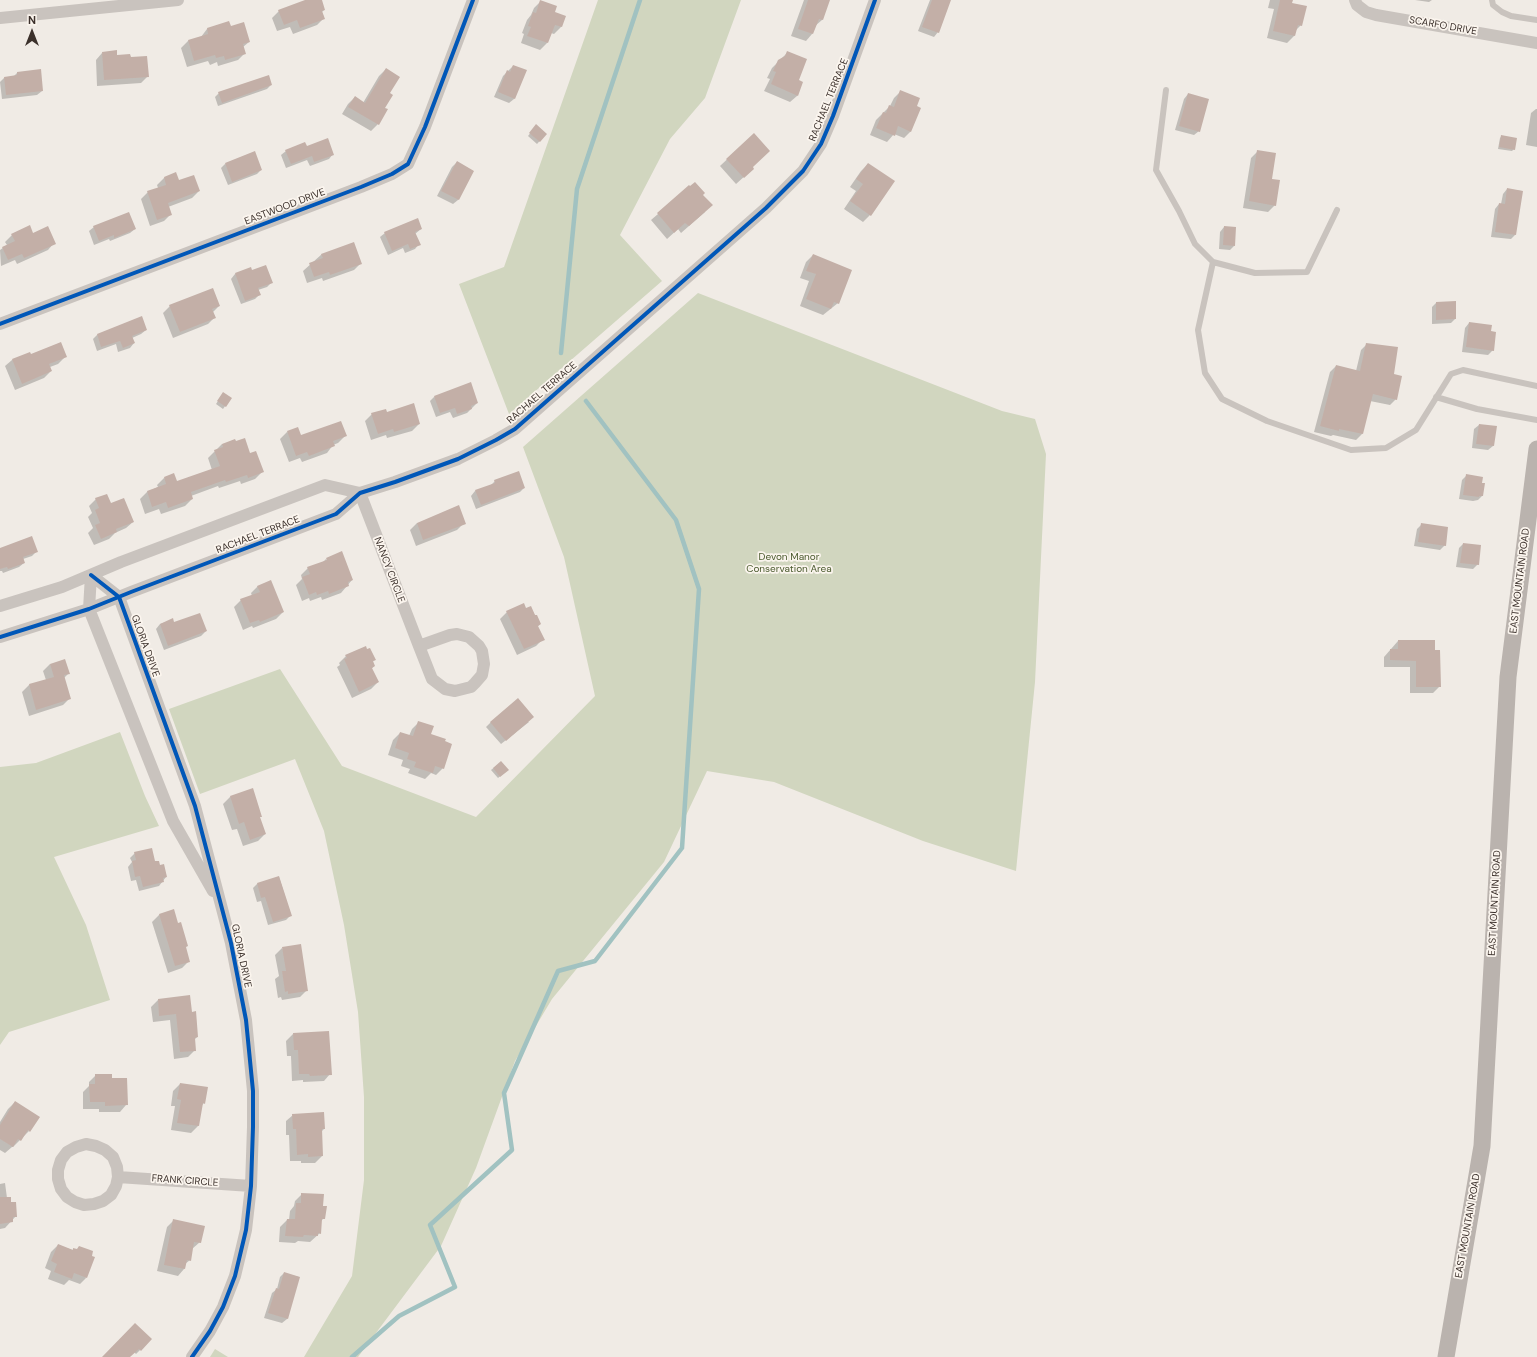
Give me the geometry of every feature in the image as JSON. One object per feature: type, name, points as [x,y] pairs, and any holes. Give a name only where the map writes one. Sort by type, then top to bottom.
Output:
[{"type":"main road","name":"EAST MOUNTAIN ROAD","points":[[1446,1357],[1482,1146],[1508,677],[1537,449]]},
{"type":"street","points":[[0,18],[178,0]]},
{"type":"street","name":"EASTWOOD DRIVE","points":[[0,324],[361,187],[392,174],[408,164],[425,128],[473,0]]},
{"type":"street","name":"RACHAEL TERRACE","points":[[0,637],[89,609],[336,514],[360,493],[402,480],[458,459],[515,429],[780,195],[803,171],[813,158],[827,132],[875,0]]},
{"type":"street","name":"SCARFO DRIVE","points":[[1355,0],[1357,5],[1366,12],[1376,15],[1537,43]]},
{"type":"street","points":[[0,606],[62,587],[325,485],[360,493]]},
{"type":"street","name":"NANCY CIRCLE","points":[[360,493],[419,646],[432,678],[445,689],[455,691],[466,689],[475,683],[482,674],[484,664],[482,651],[479,646],[469,637],[450,634],[419,646]]},
{"type":"street","points":[[91,575],[119,597]]},
{"type":"street","name":"GLORIA DRIVE","points":[[91,575],[89,609],[173,821],[222,905]]},
{"type":"street","name":"GLORIA DRIVE","points":[[119,597],[195,806],[222,905],[239,978],[250,1053],[253,1091],[251,1186],[243,1245],[230,1291],[213,1325],[192,1357]]},
{"type":"street","points":[[86,1144],[105,1150],[113,1157],[117,1167],[118,1177],[116,1186],[110,1195],[103,1201],[84,1205],[67,1197],[61,1189],[58,1179],[58,1170],[61,1160],[72,1149],[86,1144]]},
{"type":"street","name":"FRANK CIRCLE","points":[[118,1177],[251,1186]]},
{"type":"lane","points":[[1492,0],[1494,6],[1511,16],[1537,20]]},
{"type":"lane","points":[[1166,90],[1156,170],[1179,211],[1195,244],[1213,262],[1255,273],[1307,272],[1337,210]]},
{"type":"lane","points":[[1213,262],[1198,330],[1205,373],[1222,399],[1267,421],[1351,450],[1386,448],[1416,430],[1451,374],[1463,370],[1537,386]]},
{"type":"lane","points":[[1436,397],[1477,409],[1537,420]]},
{"type":"green space","points":[[598,0],[741,0],[705,98],[670,139],[620,235],[662,281],[509,414],[459,284],[504,267]]},
{"type":"green space","name":"Devon Manor Conservation Area","points":[[698,293],[1002,411],[1035,419],[1046,454],[1035,682],[1016,871],[923,841],[774,782],[707,771],[664,862],[552,999],[515,1061],[476,1168],[441,1246],[358,1357],[304,1357],[352,1276],[364,1180],[364,1097],[358,1012],[344,925],[324,831],[295,759],[200,794],[169,709],[280,669],[342,766],[476,817],[595,696],[564,557],[523,447]]},
{"type":"green space","points":[[120,732],[145,796],[159,826],[54,857],[86,925],[110,1000],[9,1032],[0,1045],[0,767],[36,763]]},
{"type":"green space","points":[[215,1349],[228,1357],[210,1357]]},
{"type":"building","points":[[305,0],[322,0],[325,10],[322,11],[325,19],[300,28],[297,20],[284,25],[278,10]]},
{"type":"building","points":[[540,0],[557,6],[555,12],[566,16],[562,27],[555,25],[548,43],[527,36],[531,27],[528,26],[533,12],[536,13]]},
{"type":"building","points":[[808,0],[830,0],[823,20],[819,19],[813,34],[798,29]]},
{"type":"building","points":[[932,0],[951,0],[939,33],[922,27]]},
{"type":"building","points":[[1280,0],[1293,0],[1292,3],[1307,6],[1302,26],[1298,25],[1295,36],[1273,31]]},
{"type":"building","points":[[229,21],[231,26],[244,22],[250,42],[243,44],[246,54],[225,60],[224,56],[216,58],[215,55],[194,61],[188,40],[208,34],[207,28]]},
{"type":"building","points":[[117,50],[117,55],[130,54],[131,57],[147,56],[149,77],[104,80],[102,52]]},
{"type":"building","points":[[787,51],[807,59],[799,80],[803,82],[798,96],[771,84],[776,72],[773,71],[778,60],[785,56]]},
{"type":"building","points":[[513,65],[527,70],[515,99],[498,92],[507,70],[510,72]]},
{"type":"building","points":[[386,68],[400,77],[390,93],[393,95],[385,108],[388,109],[379,125],[348,107],[355,96],[365,103]]},
{"type":"building","points":[[41,69],[43,91],[6,95],[4,77],[17,75],[17,72]]},
{"type":"building","points":[[269,75],[272,85],[222,103],[218,92]]},
{"type":"building","points":[[900,90],[920,98],[917,106],[921,108],[911,132],[898,126],[895,136],[876,128],[883,112],[886,113],[889,105],[894,107]]},
{"type":"building","points":[[1188,93],[1209,99],[1200,132],[1179,126]]},
{"type":"building","points":[[536,124],[547,134],[540,142],[529,133]]},
{"type":"building","points":[[754,133],[770,151],[744,178],[726,159]]},
{"type":"building","points":[[1501,135],[1517,138],[1515,150],[1499,147]]},
{"type":"building","points":[[328,138],[334,155],[314,162],[312,156],[291,164],[285,150],[305,142],[307,146]]},
{"type":"building","points":[[1257,150],[1276,153],[1272,179],[1280,180],[1276,206],[1249,201]]},
{"type":"building","points":[[255,151],[262,170],[232,182],[225,163]]},
{"type":"building","points":[[457,161],[474,171],[459,200],[441,191]]},
{"type":"building","points":[[868,163],[895,181],[871,216],[850,201],[863,184],[856,179]]},
{"type":"building","points":[[176,172],[179,180],[194,175],[200,191],[168,203],[172,215],[157,220],[147,191],[166,185],[164,177]]},
{"type":"building","points":[[695,182],[705,193],[703,195],[713,205],[689,226],[685,223],[674,233],[657,213],[689,185],[690,186]]},
{"type":"building","points":[[1507,188],[1523,191],[1516,235],[1495,232],[1499,203],[1505,204]]},
{"type":"building","points":[[129,212],[136,229],[114,238],[114,235],[99,241],[93,226]]},
{"type":"building","points":[[418,218],[422,229],[415,232],[421,245],[410,249],[408,244],[392,251],[384,232]]},
{"type":"building","points":[[30,225],[33,233],[48,226],[56,244],[24,258],[22,254],[8,260],[2,247],[15,241],[11,234]]},
{"type":"building","points":[[1224,226],[1236,227],[1235,246],[1223,245]]},
{"type":"building","points":[[354,242],[362,264],[330,275],[329,272],[314,277],[309,263],[323,258],[321,254]]},
{"type":"building","points":[[813,254],[852,270],[839,304],[834,302],[831,309],[806,299],[816,274],[806,271]]},
{"type":"building","points":[[266,265],[273,283],[258,288],[261,295],[245,301],[235,273],[251,267],[252,270]]},
{"type":"building","points":[[213,288],[220,306],[212,309],[216,318],[180,332],[169,305]]},
{"type":"building","points":[[1456,301],[1456,319],[1436,320],[1436,302]]},
{"type":"building","points":[[142,316],[147,330],[132,336],[135,343],[123,348],[120,341],[101,347],[97,334]]},
{"type":"building","points":[[1469,322],[1492,325],[1491,331],[1496,332],[1494,351],[1466,347]]},
{"type":"building","points":[[61,342],[67,357],[49,364],[52,371],[22,384],[12,359],[30,352],[31,354]]},
{"type":"building","points":[[1366,343],[1398,347],[1394,374],[1402,376],[1397,400],[1373,394],[1363,434],[1339,429],[1339,431],[1320,426],[1336,365],[1360,371]]},
{"type":"building","points":[[471,382],[478,403],[471,406],[472,409],[457,414],[455,408],[440,413],[434,396]]},
{"type":"building","points":[[223,392],[232,398],[226,407],[217,401]]},
{"type":"building","points":[[414,403],[420,424],[394,432],[393,429],[378,434],[371,413],[386,409],[387,412]]},
{"type":"building","points":[[341,421],[347,436],[333,441],[335,446],[309,456],[307,452],[296,456],[287,431],[298,427],[301,435]]},
{"type":"building","points":[[1479,424],[1497,426],[1494,446],[1476,444]]},
{"type":"building","points":[[245,438],[250,453],[256,451],[264,472],[248,478],[247,475],[226,482],[225,480],[191,492],[193,499],[168,508],[166,502],[152,507],[147,491],[166,484],[164,477],[174,473],[177,481],[220,466],[214,450],[223,447],[222,444],[235,439],[236,441]]},
{"type":"building","points":[[519,471],[525,488],[481,505],[475,490],[495,483],[494,480]]},
{"type":"building","points":[[1466,474],[1483,477],[1482,483],[1485,483],[1483,496],[1463,495]]},
{"type":"building","points":[[107,494],[111,503],[124,498],[134,522],[116,529],[117,532],[101,539],[95,525],[100,523],[95,510],[99,508],[95,498]]},
{"type":"building","points":[[459,505],[466,524],[423,540],[417,523]]},
{"type":"building","points":[[1421,523],[1448,527],[1446,546],[1418,542]]},
{"type":"building","points":[[32,536],[38,552],[23,557],[25,563],[8,569],[7,567],[0,569],[0,548]]},
{"type":"building","points":[[1463,543],[1481,545],[1479,565],[1460,563]]},
{"type":"building","points":[[342,551],[353,580],[348,582],[349,586],[329,594],[328,591],[317,595],[316,592],[309,595],[302,577],[310,574],[307,567],[327,560],[326,558]]},
{"type":"building","points":[[271,580],[284,612],[260,622],[259,620],[250,623],[240,599],[260,592],[257,586]]},
{"type":"building","points":[[524,603],[526,608],[531,606],[535,615],[537,615],[541,624],[538,626],[545,640],[524,649],[506,611]]},
{"type":"building","points":[[200,613],[207,631],[168,646],[160,624],[173,618],[174,622]]},
{"type":"building","points":[[1398,640],[1435,640],[1435,650],[1440,650],[1441,687],[1416,687],[1416,661],[1390,660],[1390,649],[1398,649]]},
{"type":"building","points":[[366,646],[367,649],[370,648],[376,660],[373,661],[375,666],[372,668],[379,682],[359,692],[344,659],[347,658],[345,655]]},
{"type":"building","points":[[65,659],[70,674],[64,675],[71,699],[36,710],[29,684],[54,677],[50,664]]},
{"type":"building","points":[[518,698],[534,717],[506,741],[490,722]]},
{"type":"building","points":[[418,721],[434,726],[431,734],[446,739],[445,741],[452,744],[444,769],[435,766],[433,773],[414,767],[416,762],[407,759],[409,753],[395,748],[400,732],[413,736]]},
{"type":"building","points":[[501,761],[509,770],[500,777],[493,768]]},
{"type":"building","points":[[253,788],[266,834],[250,840],[244,822],[239,824],[230,796]]},
{"type":"building","points":[[152,848],[155,861],[159,861],[160,865],[164,864],[167,877],[163,878],[164,882],[143,887],[140,876],[135,877],[132,861],[136,860],[134,852]]},
{"type":"building","points":[[279,876],[292,916],[273,922],[265,897],[261,898],[257,883]]},
{"type":"building","points":[[174,909],[178,923],[181,922],[188,946],[186,947],[190,962],[175,966],[159,914]]},
{"type":"building","points":[[301,944],[308,991],[288,994],[288,991],[285,992],[282,971],[286,971],[282,947]]},
{"type":"building","points":[[190,995],[192,1012],[196,1011],[198,1037],[195,1038],[196,1051],[180,1052],[176,1014],[159,1016],[158,999]]},
{"type":"building","points":[[329,1031],[332,1075],[310,1076],[309,1074],[299,1074],[298,1050],[294,1050],[293,1033]]},
{"type":"building","points":[[95,1074],[112,1074],[112,1078],[127,1078],[128,1105],[105,1106],[105,1102],[90,1102],[89,1084],[95,1084]]},
{"type":"building","points":[[180,1083],[208,1087],[205,1104],[203,1103],[199,1126],[177,1123],[181,1100],[177,1099]]},
{"type":"building","points":[[15,1101],[40,1117],[30,1132],[28,1130],[21,1141],[18,1139],[13,1147],[0,1139],[0,1125]]},
{"type":"building","points":[[324,1112],[325,1129],[322,1129],[323,1156],[308,1157],[308,1154],[297,1155],[296,1129],[293,1129],[292,1114]]},
{"type":"building","points":[[301,1193],[324,1194],[323,1206],[327,1206],[325,1219],[322,1219],[321,1234],[318,1233],[318,1236],[285,1236],[287,1219],[295,1219],[296,1203],[301,1203]]},
{"type":"building","points":[[0,1197],[11,1197],[11,1202],[16,1202],[17,1217],[13,1217],[13,1222],[0,1224]]},
{"type":"building","points":[[173,1219],[205,1226],[201,1243],[194,1242],[191,1261],[187,1260],[185,1269],[164,1265]]},
{"type":"building","points":[[58,1244],[73,1250],[73,1248],[77,1249],[79,1246],[93,1251],[92,1256],[95,1257],[87,1278],[74,1273],[72,1279],[54,1272],[57,1264],[51,1261]]},
{"type":"building","points":[[284,1272],[300,1277],[288,1319],[268,1313],[276,1288],[279,1289]]},
{"type":"building","points":[[135,1323],[152,1339],[141,1351],[139,1349],[130,1357],[102,1357]]},
{"type":"waterway","points":[[561,353],[577,189],[640,0]]},
{"type":"waterway","points":[[352,1357],[399,1316],[455,1287],[430,1225],[512,1150],[504,1093],[558,971],[595,961],[682,848],[699,589],[676,520],[586,401]]},
{"type":"cycle path","points":[[0,324],[361,187],[392,174],[408,164],[425,127],[473,0]]},
{"type":"cycle path","points":[[0,637],[89,609],[336,514],[360,493],[458,459],[515,429],[766,208],[803,171],[821,144],[833,116],[875,0]]},
{"type":"cycle path","points":[[91,575],[119,597],[195,806],[231,943],[246,1020],[253,1091],[251,1186],[246,1230],[235,1276],[223,1307],[210,1331],[192,1357]]}]
